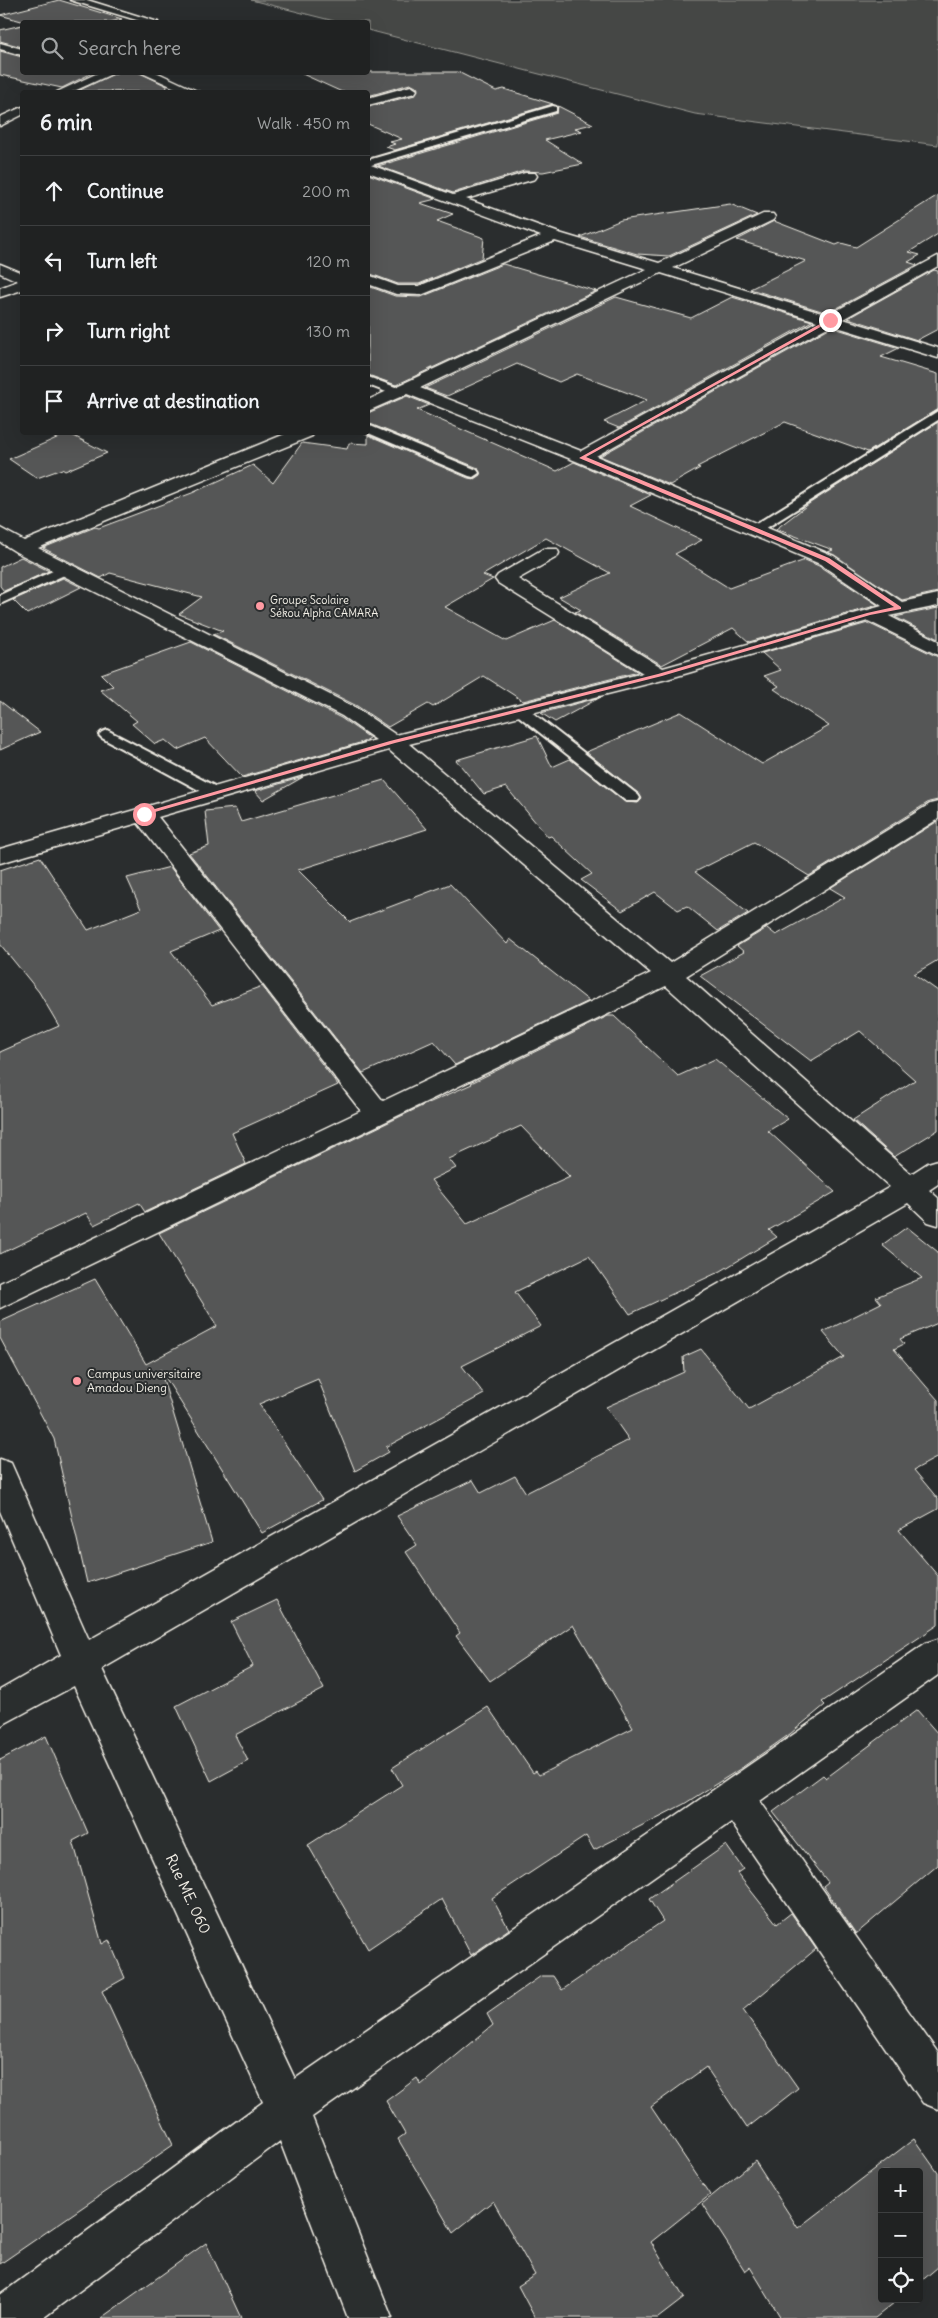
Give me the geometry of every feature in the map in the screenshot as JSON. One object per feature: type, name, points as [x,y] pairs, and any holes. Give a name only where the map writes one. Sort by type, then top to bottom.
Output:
[{"type":"street","points":[[75,0],[146,20]]},
{"type":"street","points":[[0,46],[20,51]]},
{"type":"street","points":[[68,90],[105,75]]},
{"type":"street","points":[[152,75],[188,90]]},
{"type":"street","points":[[370,101],[411,90]]},
{"type":"street","points":[[0,124],[20,112]]},
{"type":"street","points":[[0,124],[15,132]]},
{"type":"street","points":[[370,169],[554,236],[938,353]]},
{"type":"street","points":[[453,199],[530,176]]},
{"type":"street","points":[[370,405],[768,217]]},
{"type":"street","points":[[370,280],[396,290],[421,291],[554,236]]},
{"type":"street","points":[[582,458],[938,260]]},
{"type":"street","points":[[0,268],[20,277]]},
{"type":"street","points":[[0,293],[20,286]]},
{"type":"street","points":[[402,390],[582,458],[827,560],[898,608]]},
{"type":"street","points":[[23,548],[299,435]]},
{"type":"street","points":[[0,534],[66,570],[349,712],[393,742],[669,975],[938,1214]]},
{"type":"street","points":[[550,553],[505,579],[660,675]]},
{"type":"street","points":[[0,856],[393,742],[660,675],[870,614],[938,600]]},
{"type":"street","points":[[870,614],[938,649]]},
{"type":"street","points":[[0,1296],[669,975],[938,809]]},
{"type":"street","points":[[144,814],[378,1114]]},
{"type":"street","points":[[0,836],[23,849]]},
{"type":"street","points":[[0,1709],[910,1190],[938,1170]]},
{"type":"street","name":"Rue ME. 060","points":[[0,1473],[81,1662],[288,2109],[370,2318]]},
{"type":"street","points":[[6,2318],[288,2109],[938,1654]]},
{"type":"street","points":[[735,1796],[938,2088]]},
{"type":"lane","points":[[370,162],[554,109]]},
{"type":"lane","points":[[370,382],[402,390]]},
{"type":"lane","points":[[755,529],[938,415]]},
{"type":"lane","points":[[370,430],[473,473]]},
{"type":"lane","points":[[0,600],[66,570]]},
{"type":"lane","points":[[520,710],[632,798]]},
{"type":"lane","points":[[107,735],[216,793]]},
{"type":"shaded area","points":[[251,0],[938,0],[938,145],[695,114],[370,31],[370,20],[330,20]]},
{"type":"building","points":[[59,0],[122,19],[20,21],[0,15]]},
{"type":"building","points":[[20,25],[20,46],[0,41],[0,30]]},
{"type":"building","points":[[0,51],[20,56],[20,75],[88,75],[62,88],[0,75]]},
{"type":"building","points":[[370,72],[458,72],[496,91],[504,89],[553,104],[395,150],[386,147],[395,144],[390,142],[402,139],[370,125],[370,106],[415,95],[418,88],[410,84],[370,95],[370,90],[338,90],[305,75],[370,75]]},
{"type":"building","points":[[112,75],[144,75],[167,86],[166,90],[80,90]]},
{"type":"building","points":[[558,106],[593,124],[575,128],[582,131],[545,140],[583,164],[543,172],[524,171],[453,193],[378,166],[557,113]]},
{"type":"building","points":[[370,175],[436,199],[420,203],[453,214],[437,221],[484,238],[482,258],[419,284],[398,284],[370,274]]},
{"type":"building","points":[[938,195],[938,234],[909,252],[920,255],[908,262],[917,265],[828,313],[750,289],[806,261],[737,240],[774,221],[836,245],[841,243],[856,247]]},
{"type":"building","points":[[730,204],[757,215],[669,256],[637,254],[580,237],[621,220]]},
{"type":"building","points":[[503,264],[596,291],[396,385],[370,376],[370,287],[395,296],[421,297]]},
{"type":"building","points":[[934,270],[938,271],[938,329],[917,340],[848,318]]},
{"type":"building","points":[[616,297],[691,318],[732,297],[812,321],[619,428],[604,422],[647,400],[577,374],[559,382],[517,364],[447,396],[425,388]]},
{"type":"building","points":[[831,327],[899,348],[881,357],[938,374],[938,409],[868,452],[785,422],[697,467],[700,468],[670,485],[600,456]]},
{"type":"building","points":[[407,396],[429,405],[417,410],[557,471],[574,462],[651,495],[630,506],[702,540],[675,554],[729,588],[805,560],[819,566],[878,605],[749,642],[733,628],[662,665],[575,612],[581,610],[559,597],[610,573],[546,538],[483,575],[493,579],[445,607],[506,641],[555,620],[638,672],[523,701],[484,676],[433,707],[428,704],[388,727],[357,706],[213,634],[223,631],[179,614],[202,597],[110,573],[101,578],[43,548],[95,527],[99,528],[192,493],[253,465],[273,483],[302,443],[347,449],[349,443],[368,444],[368,435],[468,478],[474,479],[480,475],[478,468],[370,424],[370,412]]},
{"type":"building","points":[[938,422],[938,592],[902,600],[828,552],[833,550],[776,529],[810,503]]},
{"type":"building","points":[[63,435],[72,435],[107,453],[65,471],[62,469],[37,478],[9,459]]},
{"type":"building","points":[[21,557],[49,571],[4,591],[0,586],[0,567]]},
{"type":"building","points":[[63,578],[81,587],[27,614],[13,600]]},
{"type":"building","points":[[938,608],[938,639],[895,617]]},
{"type":"building","points":[[868,623],[938,657],[938,800],[929,802],[809,876],[754,842],[695,872],[748,913],[718,931],[687,906],[678,910],[655,892],[622,911],[581,880],[592,874],[551,836],[548,837],[506,787],[484,794],[456,760],[537,736],[552,767],[570,759],[625,802],[638,803],[642,799],[639,794],[586,752],[681,712],[762,764],[829,726],[774,689],[779,686],[764,676],[781,670],[762,653]]},
{"type":"building","points":[[191,642],[341,718],[370,738],[363,742],[242,777],[205,738],[177,750],[165,740],[155,744],[132,724],[137,721],[100,690],[113,686],[101,674]]},
{"type":"building","points":[[601,697],[555,722],[541,713]]},
{"type":"building","points":[[0,701],[40,732],[0,750]]},
{"type":"building","points":[[303,777],[263,800],[255,791]]},
{"type":"building","points":[[384,780],[427,829],[298,870],[350,922],[450,884],[507,944],[510,939],[589,1001],[455,1065],[434,1041],[363,1073],[189,853],[209,846],[205,811],[235,808],[241,822]]},
{"type":"building","points":[[938,821],[938,960],[914,974],[938,991],[938,1130],[894,1157],[853,1120],[915,1080],[860,1031],[811,1061],[700,976],[744,952],[737,946],[767,928],[776,935],[845,897],[830,888]]},
{"type":"building","points":[[40,857],[88,930],[141,909],[127,878],[170,867],[219,931],[171,951],[212,1005],[262,986],[338,1085],[232,1133],[246,1164],[145,1212],[139,1203],[94,1225],[86,1213],[0,1254],[0,1052],[59,1026],[39,992],[0,944],[0,870]]},
{"type":"building","points":[[608,1016],[614,1016],[678,1076],[715,1059],[788,1119],[768,1131],[835,1192],[769,1230],[777,1237],[721,1271],[630,1314],[589,1256],[515,1292],[541,1326],[462,1366],[484,1394],[386,1447],[389,1452],[355,1471],[318,1379],[259,1404],[322,1500],[262,1533],[160,1369],[212,1542],[87,1583],[54,1439],[0,1338],[0,1322],[95,1279],[146,1364],[217,1326],[159,1233]],"holes":[[[521,1126],[570,1177],[467,1224],[431,1180],[456,1168],[449,1159]]]},
{"type":"building","points":[[907,1227],[938,1252],[938,1323],[900,1339],[904,1344],[894,1349],[938,1400],[938,1457],[914,1470],[938,1499],[938,1509],[899,1530],[938,1576],[938,1625],[822,1702],[825,1705],[790,1734],[740,1769],[684,1804],[594,1850],[586,1836],[492,1898],[509,1929],[471,1955],[442,1899],[368,1949],[308,1845],[402,1785],[392,1768],[488,1707],[533,1773],[536,1771],[539,1775],[633,1728],[573,1625],[490,1681],[456,1636],[460,1633],[406,1552],[417,1545],[397,1516],[473,1480],[481,1493],[515,1476],[526,1493],[629,1440],[606,1407],[684,1372],[683,1357],[701,1349],[749,1409],[844,1357],[823,1332],[881,1303],[876,1297],[922,1278],[882,1245]]},
{"type":"building","points":[[277,1600],[324,1689],[235,1735],[248,1761],[211,1781],[176,1706],[253,1666],[231,1622]]},
{"type":"building","points":[[917,1710],[938,1734],[938,1865],[856,1934],[823,1886],[828,1882],[773,1812],[823,1775],[826,1778]]},
{"type":"building","points":[[46,1736],[88,1833],[73,1841],[102,1944],[109,1940],[125,1978],[102,1991],[173,2145],[0,2264],[0,1760]]},
{"type":"building","points":[[726,1845],[743,1869],[737,1873],[777,1924],[791,1913],[816,1949],[743,2010],[798,2088],[747,2128],[706,2067],[651,2107],[710,2195],[651,2242],[684,2298],[658,2318],[535,2318],[518,2286],[535,2275],[493,2201],[453,2233],[398,2139],[405,2134],[386,2101],[417,2078],[421,2085],[493,2025],[487,2014],[541,1976],[553,1976],[562,1990],[663,1921],[649,1899]]},
{"type":"building","points":[[914,2139],[938,2173],[938,2267],[923,2280],[923,2168],[878,2168],[878,2303],[894,2303],[875,2318],[781,2318],[750,2267],[745,2271],[702,2204],[755,2161],[798,2228]]},
{"type":"building","points":[[206,2243],[241,2318],[101,2318]]},
{"type":"place","name":"Groupe Scolaire Sékou Alpha CAMARA","points":[[260,606]]},
{"type":"place","name":"Campus universitaire Amadou Dieng","points":[[77,1381]]},
{"type":"route","points":[[144,814],[393,742],[660,675],[870,614],[898,608],[827,560],[582,458],[830,320]]}]
